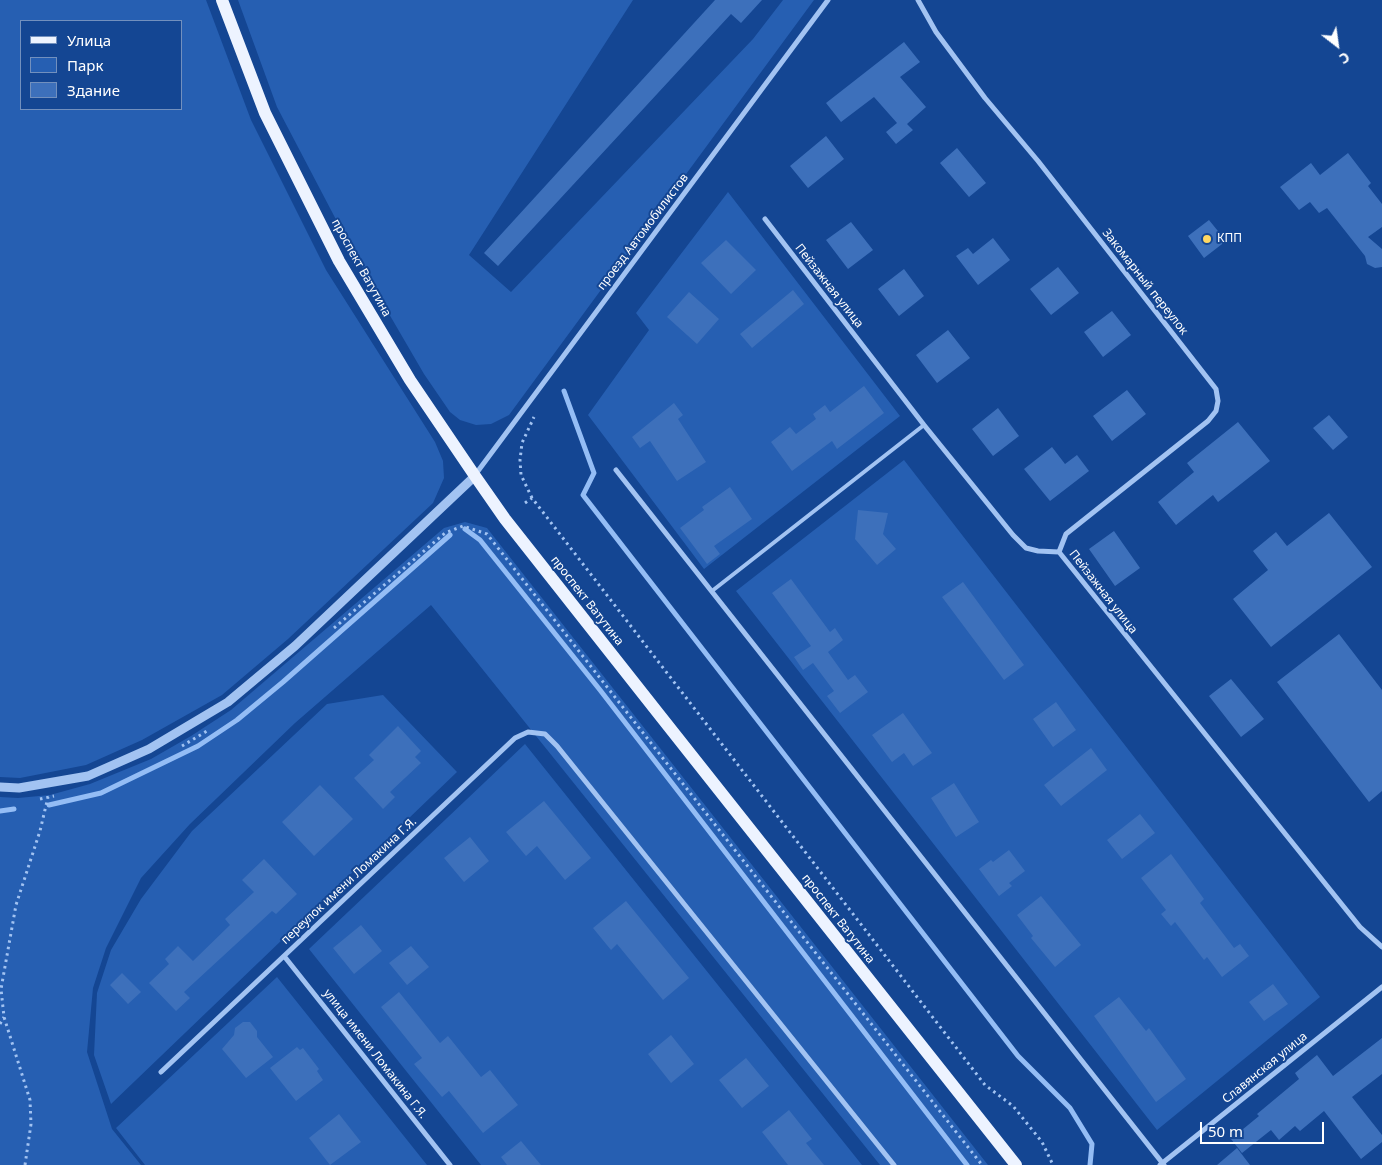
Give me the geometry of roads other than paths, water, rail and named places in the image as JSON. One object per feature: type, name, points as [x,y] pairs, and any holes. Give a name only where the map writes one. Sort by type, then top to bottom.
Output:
[{"type":"main road","name":"проспект Ватутина","points":[[222,0],[265,113],[339,262],[410,380],[475,476],[505,519],[1016,1165]]},
{"type":"street","name":"проезд Автомобилистов","points":[[475,476],[828,0]]},
{"type":"street","name":"Закомарный переулок","points":[[918,0],[936,32],[985,98],[1038,161],[1216,389],[1218,401],[1216,411],[1208,421],[1066,534],[1059,552]]},
{"type":"street","name":"Пейзажная улица","points":[[765,219],[924,425],[1013,535],[1026,548],[1038,551],[1059,552],[1360,927],[1382,947]]},
{"type":"street","points":[[616,470],[1162,1164]]},
{"type":"street","points":[[0,787],[19,788],[88,776],[149,749],[228,702],[295,646],[475,476]]},
{"type":"street","name":"переулок имени Ломакина Г.Я.","points":[[161,1072],[515,738],[528,732],[545,734],[557,746],[894,1165]]},
{"type":"street","name":"улица имени Ломакина Г.Я.","points":[[284,956],[450,1165]]},
{"type":"street","name":"Славянская улица","points":[[1162,1164],[1382,987]]},
{"type":"lane","points":[[712,591],[924,425]]},
{"type":"waterway","points":[[564,391],[594,473],[583,495],[1018,1056],[1070,1108],[1092,1144],[1090,1165]]},
{"type":"waterway","points":[[465,529],[480,540],[600,690],[967,1165]]},
{"type":"waterway","points":[[49,805],[101,793],[198,746],[237,720],[450,535]]},
{"type":"waterway","points":[[0,811],[14,809]]},
{"type":"place","name":"КПП","points":[[1207,239]]}]
